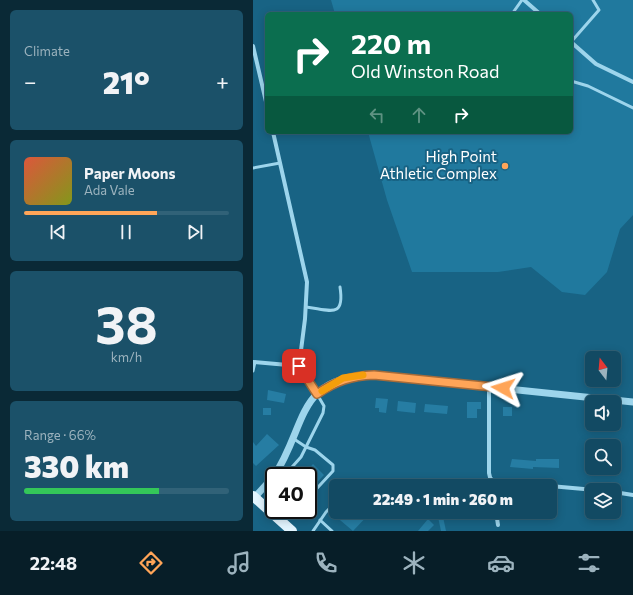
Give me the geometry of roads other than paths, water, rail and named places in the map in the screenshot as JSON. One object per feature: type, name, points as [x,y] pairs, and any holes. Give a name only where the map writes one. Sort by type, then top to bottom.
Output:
[{"type":"main road","points":[[254,497],[292,531]]},
{"type":"street","points":[[523,0],[538,12]]},
{"type":"street","points":[[573,44],[596,64],[633,82]]},
{"type":"street","points":[[253,46],[265,97]]},
{"type":"street","points":[[273,134],[307,282],[306,307],[299,366],[317,394]]},
{"type":"street","points":[[254,362],[299,366]]},
{"type":"street","points":[[281,467],[307,406],[317,394],[343,378],[357,375],[374,375],[633,402]]},
{"type":"street","points":[[489,387],[490,478],[494,481],[585,489]]},
{"type":"street","points":[[254,497],[265,485]]},
{"type":"street","points":[[621,493],[633,495]]},
{"type":"street","points":[[497,519],[498,525]]},
{"type":"lane","points":[[514,12],[523,0]]},
{"type":"lane","points":[[573,40],[599,10],[593,0]]},
{"type":"lane","points":[[573,82],[588,86],[633,108]]},
{"type":"lane","points":[[253,168],[280,163]]},
{"type":"lane","points":[[306,307],[335,310],[339,308],[342,298],[340,287]]},
{"type":"lane","points":[[253,371],[254,362]]},
{"type":"lane","points":[[292,467],[301,457],[325,410],[323,403],[317,394]]},
{"type":"lane","points":[[292,438],[306,447],[315,450],[332,464],[334,468],[317,488]]},
{"type":"lane","points":[[313,531],[329,510]]},
{"type":"lane","points":[[320,520],[332,531]]},
{"type":"place","name":"High Point Athletic Complex","points":[[505,166]]}]
